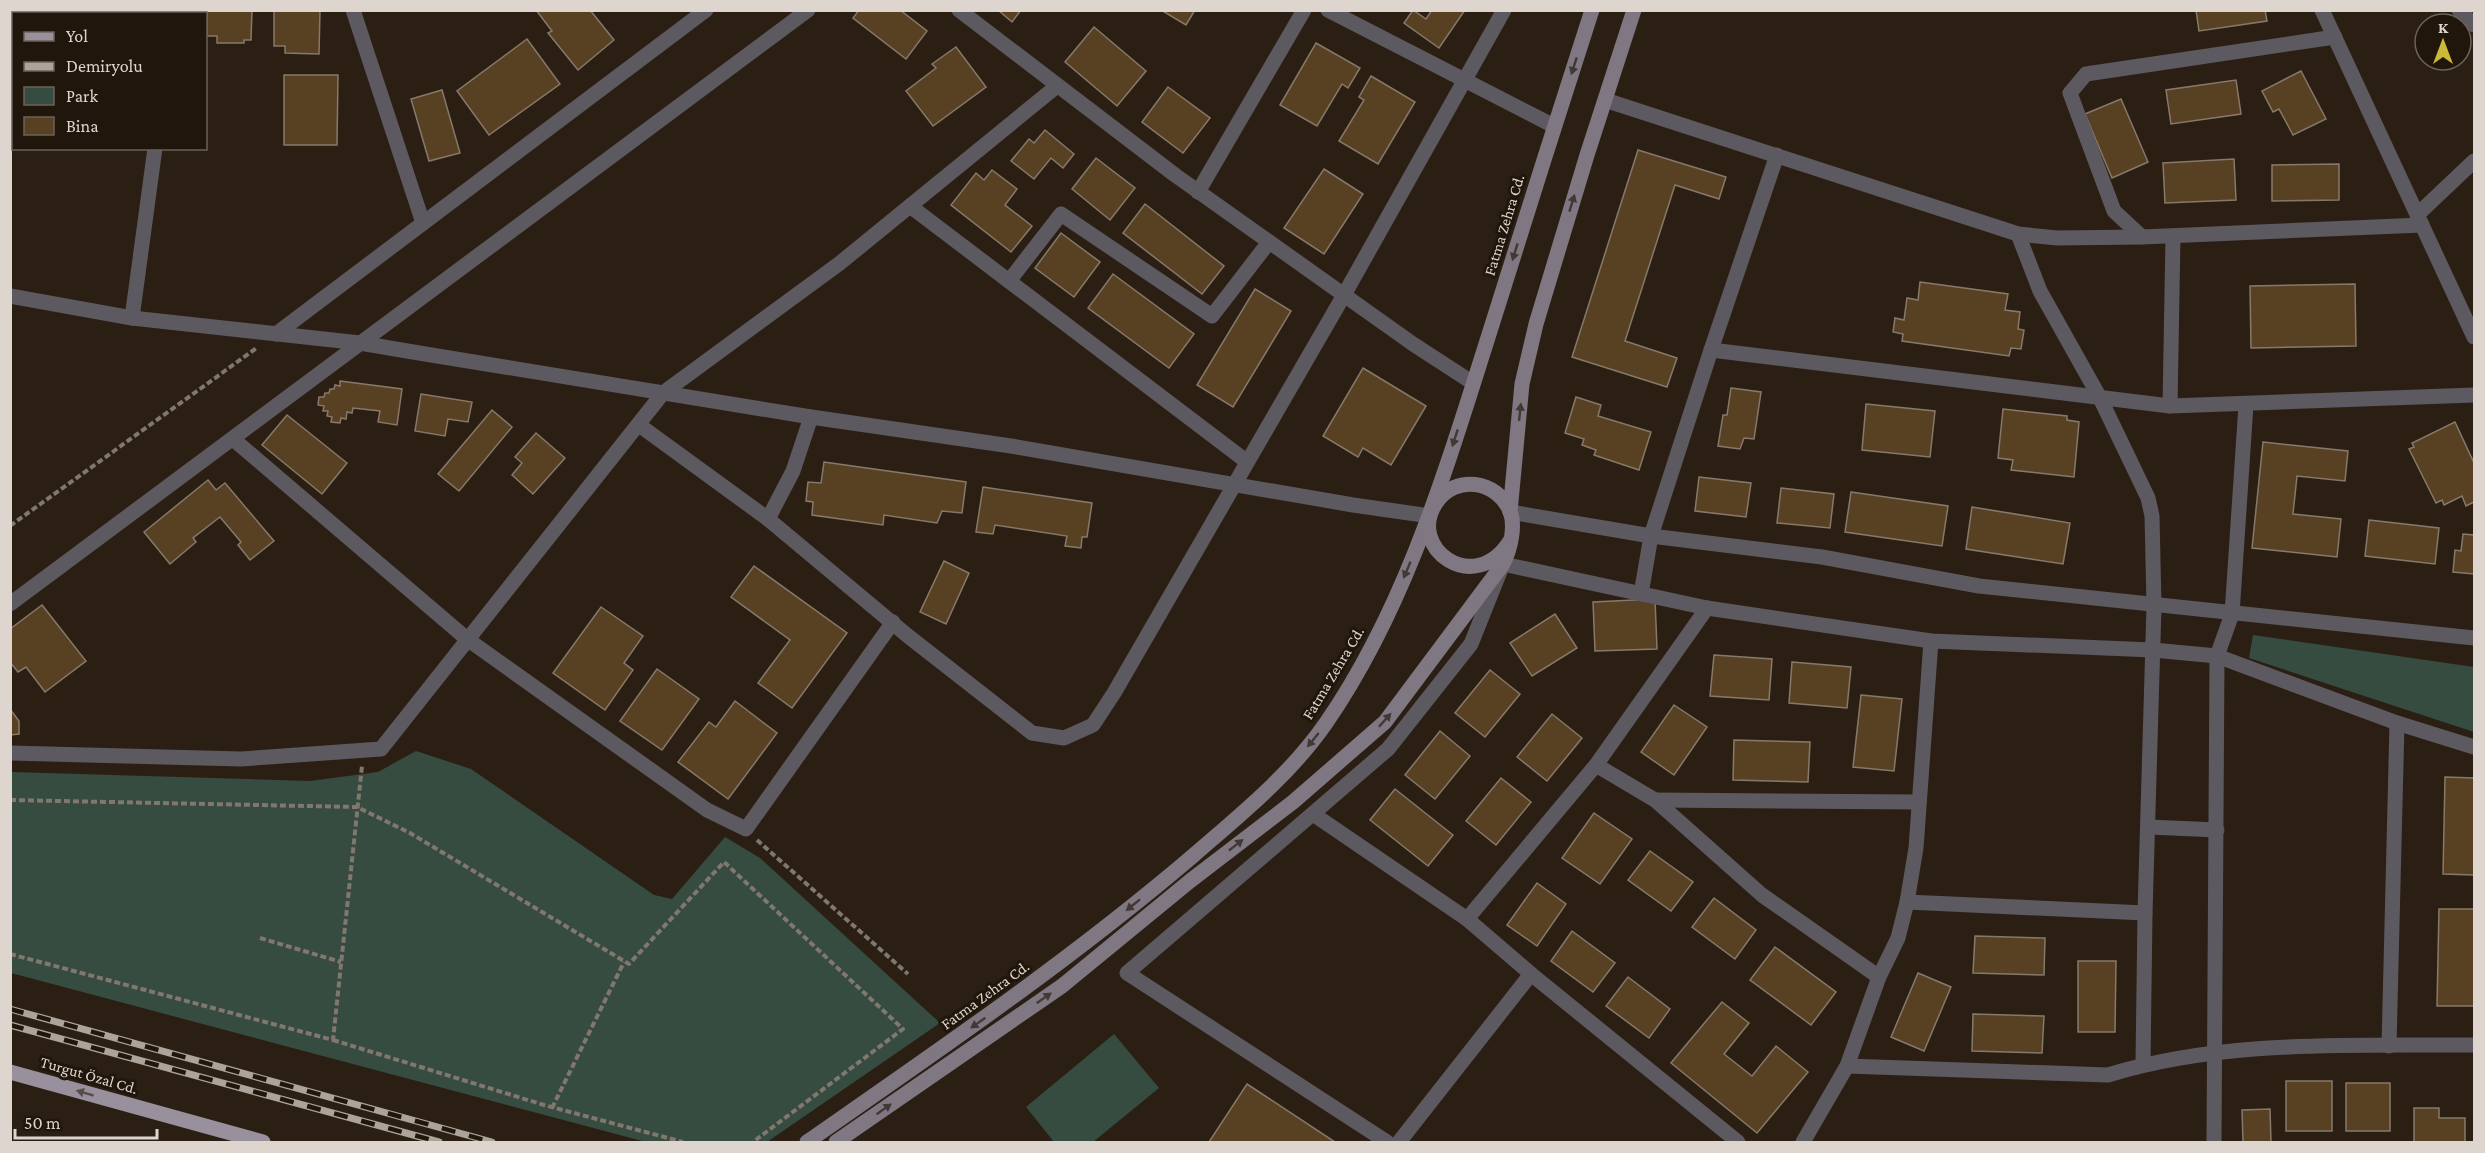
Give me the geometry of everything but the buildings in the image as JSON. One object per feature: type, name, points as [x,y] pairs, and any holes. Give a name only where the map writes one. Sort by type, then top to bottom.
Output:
[{"type":"main road","name":"Fatma Zehra Cd.","points":[[807,1143],[1016,996],[1178,868],[1280,781],[1325,724],[1386,621],[1430,516],[1592,10]]},
{"type":"main road","points":[[1510,512],[1504,500],[1494,491],[1482,485],[1469,483],[1455,486],[1444,493],[1435,504],[1430,516],[1429,530],[1433,543],[1441,554],[1452,562],[1465,566],[1479,566],[1492,561],[1509,541],[1512,531],[1510,512],[1522,384],[1536,324],[1634,10]]},
{"type":"main road","points":[[836,1143],[1062,986],[1190,881],[1293,802],[1385,722],[1503,564],[1509,551],[1509,541]]},
{"type":"main road","name":"Turgut Özal Cd.","points":[[10,1072],[263,1143]]},
{"type":"street","points":[[353,10],[423,223]]},
{"type":"street","points":[[276,334],[706,10]]},
{"type":"street","points":[[10,604],[808,10]]},
{"type":"street","points":[[959,10],[1198,192],[1473,383]]},
{"type":"street","points":[[1198,192],[1304,10]]},
{"type":"street","points":[[1328,10],[1464,82],[1554,126]]},
{"type":"street","points":[[639,424],[768,519],[892,622],[1032,733],[1064,738],[1093,725],[1114,693],[1344,295],[1504,10]]},
{"type":"street","points":[[2322,10],[2475,337]]},
{"type":"street","points":[[2459,10],[2475,25]]},
{"type":"street","points":[[2142,237],[2114,211],[2070,93],[2086,74],[2335,37]]},
{"type":"street","points":[[10,753],[241,759],[381,749],[663,393],[831,270],[1057,86]]},
{"type":"street","points":[[1605,100],[2018,234],[2057,238],[2173,236],[2420,220],[2475,161]]},
{"type":"street","points":[[132,318],[155,150]]},
{"type":"street","points":[[1641,594],[1652,536],[1711,350],[1777,155]]},
{"type":"street","points":[[910,206],[1246,461]]},
{"type":"street","points":[[1009,281],[1061,214],[1212,316],[1269,242]]},
{"type":"street","points":[[2018,234],[2040,291],[2100,398],[2148,498],[2152,516],[2154,606],[2145,913],[2144,1064]]},
{"type":"street","points":[[2170,406],[2173,236]]},
{"type":"street","points":[[10,296],[132,318],[360,343],[812,417],[1011,446],[1353,505],[1430,516]]},
{"type":"street","points":[[1711,350],[2170,406],[2475,395]]},
{"type":"street","points":[[2214,1143],[2217,656],[2232,614],[2246,405]]},
{"type":"street","points":[[768,519],[793,471],[812,417]]},
{"type":"street","points":[[233,439],[467,639],[707,810],[746,829],[892,622]]},
{"type":"street","points":[[1510,512],[1652,536],[1822,557],[1979,586],[2475,638]]},
{"type":"street","points":[[1387,1143],[1127,973],[1388,749],[1471,644],[1503,564],[1707,608],[1931,641],[2153,650],[2217,656],[2397,723],[2475,747]]},
{"type":"street","points":[[1467,919],[1596,765],[1707,608]]},
{"type":"street","points":[[1803,1143],[1847,1066],[1879,977],[1898,938],[1916,848],[1931,641]]},
{"type":"street","points":[[2389,1046],[2397,723]]},
{"type":"street","points":[[1596,765],[1655,800],[1762,895],[1879,977]]},
{"type":"street","points":[[1655,800],[1919,802]]},
{"type":"street","points":[[1313,814],[1467,919],[1738,1143]]},
{"type":"street","points":[[2149,827],[2217,830]]},
{"type":"street","points":[[1907,902],[2145,913]]},
{"type":"street","points":[[1399,1143],[1531,974]]},
{"type":"street","points":[[1847,1066],[2108,1074],[2144,1064],[2216,1052],[2338,1046],[2475,1045]]},
{"type":"path","points":[[10,526],[276,334]]},
{"type":"path","points":[[333,1041],[363,750]]},
{"type":"path","points":[[10,800],[357,807],[410,833],[629,964],[724,862],[903,1029],[753,1143]]},
{"type":"path","points":[[746,829],[908,974]]},
{"type":"path","points":[[260,938],[341,962]]},
{"type":"path","points":[[10,954],[333,1041],[552,1108],[683,1143]]},
{"type":"path","points":[[552,1108],[624,962]]},
{"type":"green space","points":[[2253,635],[2474,667],[2474,732],[2249,658]]},
{"type":"green space","points":[[416,751],[471,769],[654,895],[672,899],[725,837],[760,858],[940,1023],[767,1142],[646,1142],[11,973],[11,772],[310,781],[378,772]]},
{"type":"green space","points":[[1114,1034],[1159,1088],[1093,1142],[1054,1142],[1026,1107]]},
{"type":"railway","points":[[10,1009],[492,1142]]},
{"type":"railway","points":[[10,1025],[439,1142]]}]
